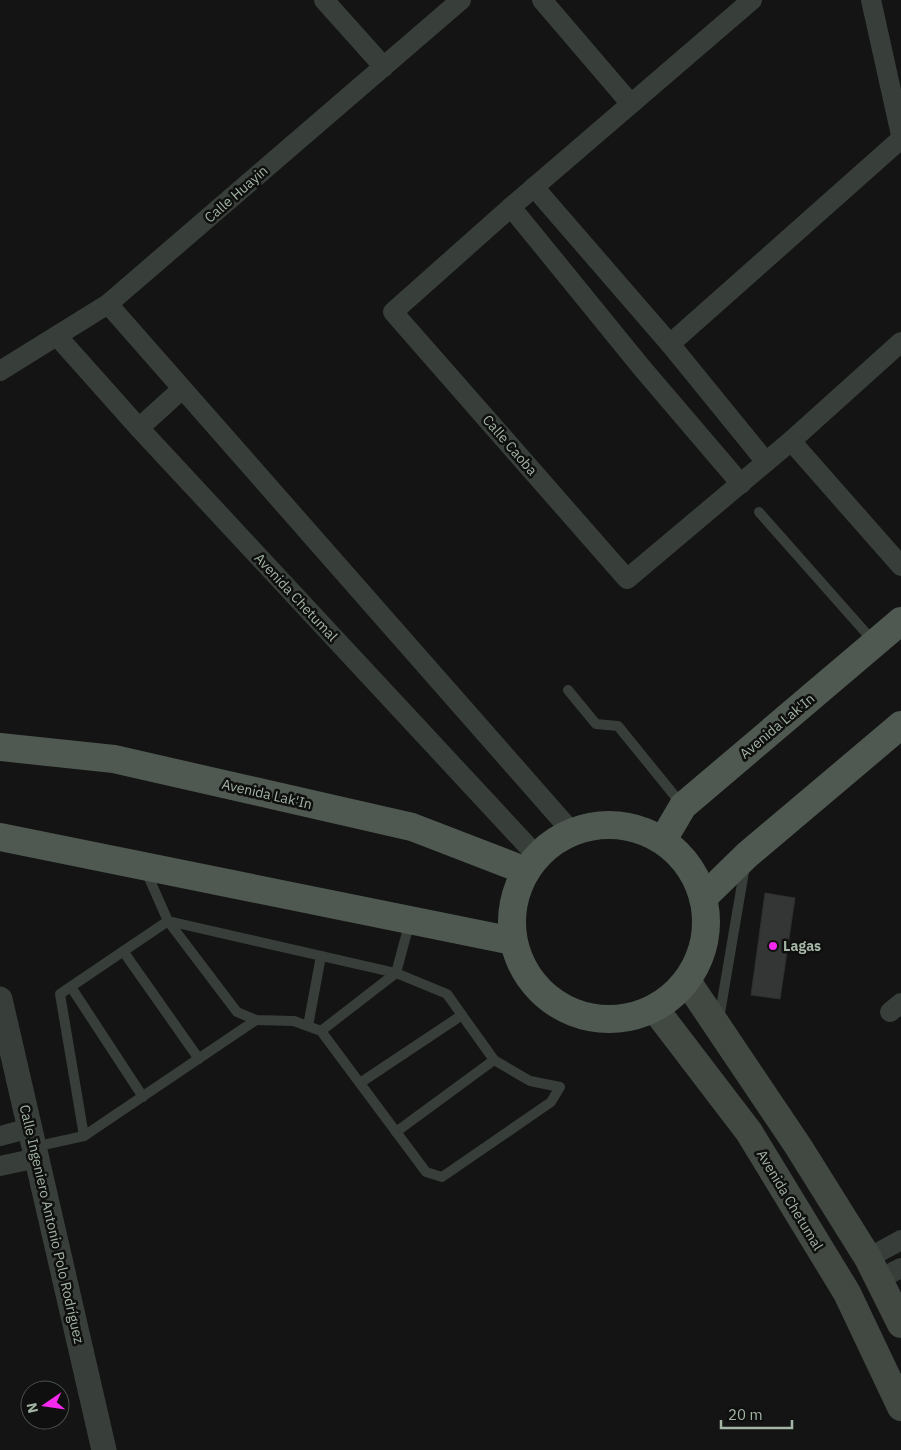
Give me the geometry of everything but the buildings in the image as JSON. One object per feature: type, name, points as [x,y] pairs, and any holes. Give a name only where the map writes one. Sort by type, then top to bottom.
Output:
[{"type":"main road","name":"Avenida Lak'In","points":[[663,840],[682,806],[901,620]]},
{"type":"main road","points":[[703,898],[747,855],[901,725]]},
{"type":"main road","name":"Avenida Lak'In","points":[[0,747],[114,760],[412,827],[532,863]]},
{"type":"main road","points":[[602,825],[634,828],[663,840],[688,865],[703,898],[707,927],[701,955],[687,981],[673,997],[655,1009],[627,1019],[596,1019],[568,1010],[542,993],[524,969],[514,941],[513,904],[532,863],[572,832],[602,825]]},
{"type":"main road","points":[[0,837],[514,941]]},
{"type":"main road","points":[[687,981],[883,1268],[901,1324]]},
{"type":"main road","name":"Avenida Chetumal","points":[[655,1009],[749,1132],[847,1293],[901,1406]]},
{"type":"street","points":[[324,0],[384,67]]},
{"type":"street","name":"Calle Huayin","points":[[0,371],[108,304],[461,0]]},
{"type":"street","points":[[542,0],[631,104]]},
{"type":"street","points":[[752,0],[510,207],[642,368],[741,484],[901,342]]},
{"type":"street","points":[[670,344],[901,137],[871,0]]},
{"type":"street","points":[[534,187],[670,344],[766,462]]},
{"type":"street","name":"Calle Caoba","points":[[510,207],[392,312],[627,579],[741,484]]},
{"type":"street","points":[[108,304],[572,832]]},
{"type":"street","name":"Avenida Chetumal","points":[[57,336],[532,863]]},
{"type":"street","points":[[139,428],[182,389]]},
{"type":"street","points":[[791,441],[901,566]]},
{"type":"street","name":"Calle Ingeniero Antonio Polo Rodríguez","points":[[0,999],[104,1450]]},
{"type":"street","points":[[0,1136],[33,1144]]},
{"type":"street","points":[[0,1166],[33,1144]]},
{"type":"street","points":[[883,1268],[901,1240]]},
{"type":"lane","points":[[758,512],[874,643]]},
{"type":"lane","points":[[568,690],[596,724],[618,726],[682,806]]},
{"type":"lane","points":[[717,1027],[747,855]]},
{"type":"lane","points":[[84,1136],[60,994],[168,921],[396,973],[447,994],[494,1060],[530,1081],[560,1087],[551,1102],[442,1177],[426,1172],[321,1031],[294,1021],[256,1020],[237,1012],[168,921],[144,867]]},
{"type":"lane","points":[[321,1031],[396,973],[410,920]]},
{"type":"lane","points":[[123,951],[199,1059]]},
{"type":"lane","points":[[308,1026],[321,956]]},
{"type":"lane","points":[[71,986],[143,1097]]},
{"type":"lane","points":[[360,1083],[462,1015]]},
{"type":"lane","points":[[33,1144],[84,1136],[256,1020]]},
{"type":"lane","points":[[396,1132],[494,1060]]},
{"type":"place","name":"Lagas","points":[[773,946]]}]
